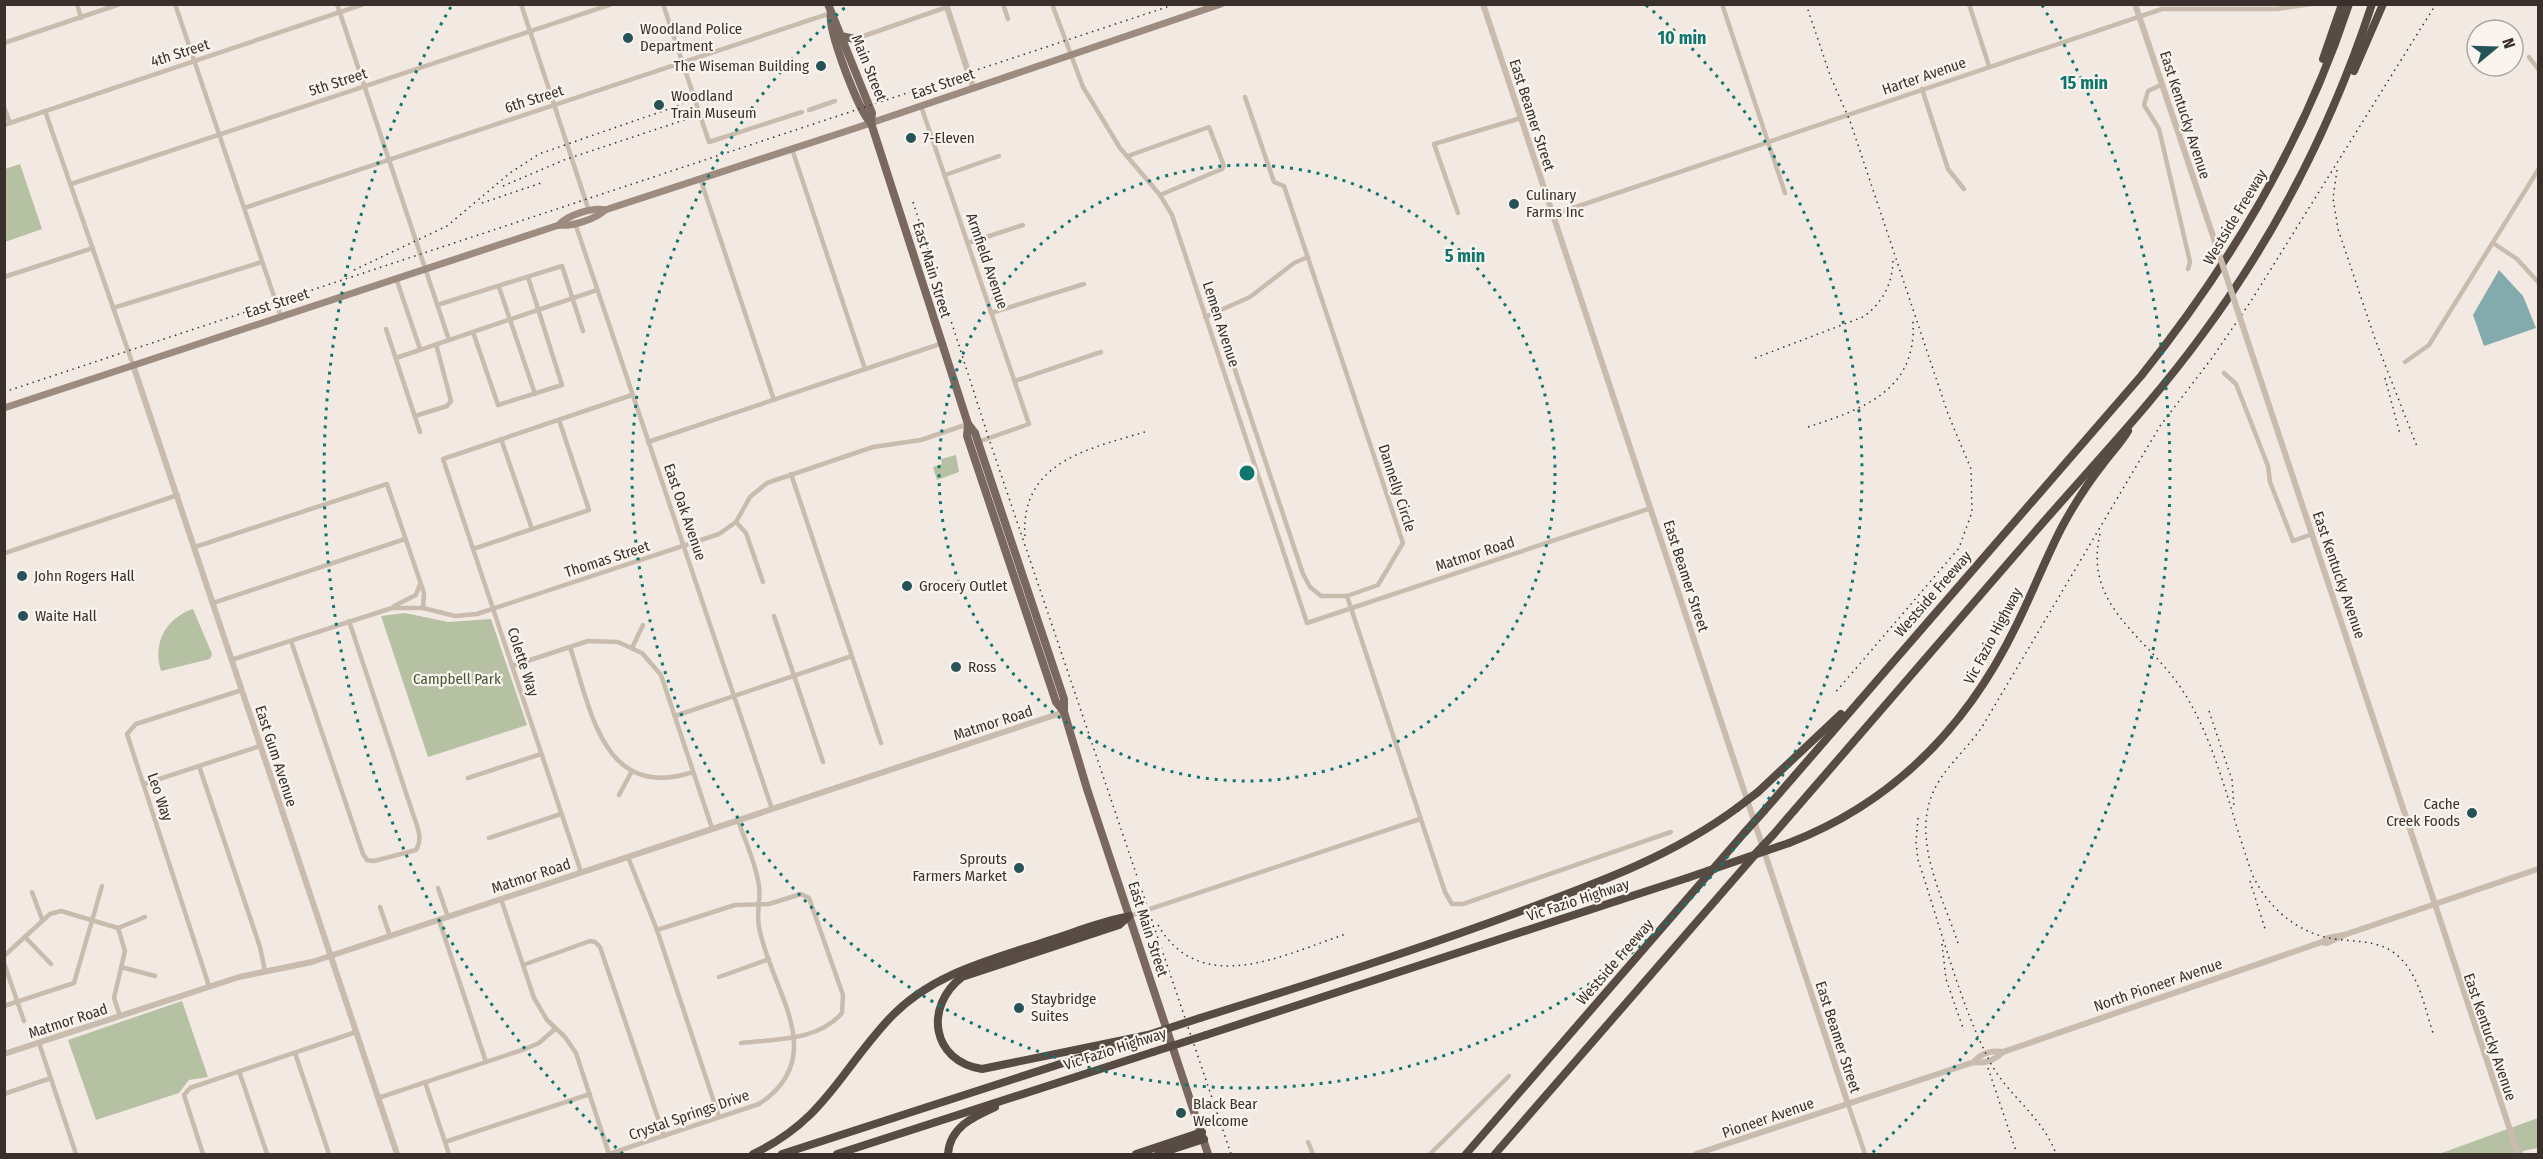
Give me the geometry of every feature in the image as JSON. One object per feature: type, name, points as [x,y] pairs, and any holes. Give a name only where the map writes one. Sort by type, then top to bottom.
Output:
[{"type":"highway","points":[[2314,95],[2342,4]]},
{"type":"highway","name":"Westside Freeway","points":[[1466,1155],[2141,376],[2182,324],[2256,212],[2314,95],[2349,4]]},
{"type":"highway","points":[[1495,1155],[2136,417],[2219,312],[2289,200],[2348,71],[2372,4]]},
{"type":"highway","points":[[2289,200],[2296,193],[2312,161],[2383,4]]},
{"type":"highway","name":"Vic Fazio Highway","points":[[837,1155],[1687,878],[1826,829],[1873,801],[1914,769],[1947,733],[1975,697],[1996,664],[2076,503],[2136,417]]},
{"type":"highway","name":"Vic Fazio Highway","points":[[782,1155],[1426,946],[1625,872],[1688,842],[1737,808],[1758,792],[1872,686]]},
{"type":"highway","points":[[1129,916],[1119,925],[962,977],[952,984],[940,1002],[937,1023],[940,1037],[952,1055],[964,1063],[982,1069],[1148,1035]]},
{"type":"highway","points":[[753,1155],[811,1116],[890,1018],[923,989],[970,966],[1129,916]]},
{"type":"highway","points":[[948,1155],[953,1136],[962,1124],[1028,1092]]},
{"type":"highway","points":[[1136,1155],[1203,1135]]},
{"type":"highway","points":[[1158,1155],[1203,1135]]},
{"type":"main road","name":"East Street","points":[[559,225],[563,220],[589,211],[605,210],[792,149],[1221,4]]},
{"type":"main road","name":"Main Street","points":[[830,10],[872,113],[871,123]]},
{"type":"main road","name":"Main Street","points":[[830,10],[829,21],[862,116],[871,123]]},
{"type":"main road","points":[[841,36],[855,39]]},
{"type":"main road","points":[[847,50],[848,45],[855,39]]},
{"type":"main road","name":"East Main Street","points":[[871,123],[940,344],[968,424],[978,442],[1064,699],[1064,712],[1129,916],[1209,1154]]},
{"type":"main road","name":"East Street","points":[[4,408],[426,268],[559,225],[575,223],[600,215],[605,210]]},
{"type":"main road","name":"East Main Street","points":[[968,424],[967,436],[1056,702],[1064,712]]},
{"type":"street","points":[[77,4],[81,18]]},
{"type":"street","points":[[4,43],[120,4]]},
{"type":"street","points":[[175,4],[281,317]]},
{"type":"street","points":[[338,4],[449,340]]},
{"type":"street","name":"4th Street","points":[[7,124],[364,4]]},
{"type":"street","points":[[521,4],[589,211]]},
{"type":"street","name":"5th Street","points":[[70,184],[612,4]]},
{"type":"street","points":[[663,4],[709,142],[802,112]]},
{"type":"street","points":[[1003,4],[1008,19]]},
{"type":"street","name":"Lemen Avenue","points":[[1052,4],[1069,55],[1083,87],[1128,156],[1160,195],[1172,215],[1307,623]]},
{"type":"street","name":"East Beamer Street","points":[[1483,4],[1865,1155]]},
{"type":"street","points":[[1722,4],[1785,193]]},
{"type":"street","points":[[1969,4],[1989,66]]},
{"type":"street","name":"East Kentucky Avenue","points":[[2135,4],[2518,1155]]},
{"type":"street","name":"Harter Avenue","points":[[1552,215],[1922,88],[2162,9],[2277,9],[2311,4]]},
{"type":"street","points":[[855,39],[946,6],[973,87]]},
{"type":"street","name":"6th Street","points":[[244,208],[683,62],[830,10]]},
{"type":"street","points":[[2529,57],[2538,69]]},
{"type":"street","points":[[2161,85],[2148,92],[2144,105],[2159,129],[2190,262],[2188,269]]},
{"type":"street","points":[[1922,88],[1948,169],[1964,189]]},
{"type":"street","name":"Dannelly Circle","points":[[1225,340],[1303,574],[1310,587],[1321,596],[1347,597],[1378,585],[1403,543],[1284,186],[1274,182],[1245,97]]},
{"type":"street","points":[[809,110],[835,101]]},
{"type":"street","name":"Armfield Avenue","points":[[921,106],[1029,424],[978,442]]},
{"type":"street","points":[[4,107],[7,124]]},
{"type":"street","points":[[45,111],[133,365]]},
{"type":"street","points":[[1458,213],[1434,144],[1521,118]]},
{"type":"street","points":[[1128,156],[1209,127],[1224,166],[1222,169],[1160,195]]},
{"type":"street","points":[[792,149],[865,369]]},
{"type":"street","points":[[945,175],[999,156]]},
{"type":"street","points":[[2405,362],[2429,345],[2538,170]]},
{"type":"street","points":[[700,178],[774,400]]},
{"type":"street","name":"East Oak Avenue","points":[[575,223],[772,809]]},
{"type":"street","points":[[968,243],[1023,225]]},
{"type":"street","points":[[2493,243],[2517,259],[2538,282]]},
{"type":"street","points":[[4,277],[93,248]]},
{"type":"street","points":[[1205,317],[1251,297],[1294,263],[1308,257]]},
{"type":"street","points":[[113,308],[262,261]]},
{"type":"street","points":[[438,305],[562,266],[583,331]]},
{"type":"street","points":[[396,278],[420,349]]},
{"type":"street","points":[[473,332],[496,403],[500,405],[562,385],[528,278]]},
{"type":"street","points":[[991,312],[1084,284]]},
{"type":"street","points":[[499,287],[535,394]]},
{"type":"street","points":[[396,358],[597,291]]},
{"type":"street","points":[[386,329],[420,432]]},
{"type":"street","points":[[415,416],[447,406],[451,401],[436,344]]},
{"type":"street","points":[[648,442],[940,344]]},
{"type":"street","points":[[1014,381],[1101,352]]},
{"type":"street","points":[[1220,360],[1231,357]]},
{"type":"street","name":"East Gum Avenue","points":[[133,365],[397,1155]]},
{"type":"street","points":[[2224,372],[2236,384],[2268,466],[2270,482],[2293,541],[2312,534]]},
{"type":"street","points":[[532,529],[501,439],[633,395]]},
{"type":"street","points":[[473,549],[589,510],[559,420]]},
{"type":"street","name":"Thomas Street","points":[[231,660],[388,609],[423,608],[462,616],[493,609],[719,534],[736,522],[750,497],[761,486],[791,474],[873,447],[921,440],[968,424]]},
{"type":"street","name":"Colette Way","points":[[501,439],[443,459],[581,872]]},
{"type":"street","points":[[791,474],[881,743]]},
{"type":"street","points":[[195,548],[387,484],[424,593],[423,608]]},
{"type":"street","points":[[1264,492],[1274,489]]},
{"type":"street","points":[[5,553],[178,495]]},
{"type":"street","name":"Matmor Road","points":[[1307,623],[1651,508]]},
{"type":"street","points":[[736,522],[746,533],[763,582]]},
{"type":"street","points":[[213,603],[405,539]]},
{"type":"street","points":[[388,609],[416,595],[420,589],[420,582]]},
{"type":"street","points":[[1347,597],[1420,819],[1445,891],[1452,904],[1463,904],[1671,832]]},
{"type":"street","points":[[774,616],[823,762]]},
{"type":"street","points":[[291,640],[367,860],[374,861],[416,850],[420,837],[349,621]]},
{"type":"street","points":[[632,648],[643,625]]},
{"type":"street","points":[[512,666],[588,641],[609,640],[632,648],[656,667],[675,716],[712,828]]},
{"type":"street","points":[[570,647],[602,742],[614,758],[632,771],[656,778],[693,772]]},
{"type":"street","points":[[675,716],[852,656]]},
{"type":"street","name":"Leo Way","points":[[209,986],[128,739],[131,727],[242,690]]},
{"type":"street","name":"Matmor Road","points":[[4,1054],[209,986],[265,971],[300,966],[331,956],[1064,712]]},
{"type":"street","points":[[144,784],[260,746]]},
{"type":"street","points":[[468,778],[541,754]]},
{"type":"street","points":[[200,766],[260,947],[265,971]]},
{"type":"street","points":[[620,795],[632,771]]},
{"type":"street","points":[[489,838],[561,814]]},
{"type":"street","points":[[1129,916],[1420,819]]},
{"type":"street","name":"Crystal Springs Drive","points":[[609,1154],[745,1110],[772,1095],[789,1074],[795,1037],[758,926],[759,904],[756,872],[738,820]]},
{"type":"street","points":[[628,857],[657,930],[719,1117]]},
{"type":"street","name":"North Pioneer Avenue","points":[[1848,1104],[1974,1062],[1983,1054],[1995,1050],[2003,1052],[2322,942],[2326,944],[2344,935],[2538,869]]},
{"type":"street","points":[[4,1006],[74,983],[102,886]]},
{"type":"street","points":[[438,888],[448,917]]},
{"type":"street","points":[[33,892],[42,919]]},
{"type":"street","points":[[657,930],[735,905],[769,904],[801,894],[809,898],[843,995],[844,1005],[836,1019],[818,1031],[795,1037],[741,1043]]},
{"type":"street","points":[[501,899],[539,1010],[555,1029],[565,1036],[576,1053],[609,1154]]},
{"type":"street","points":[[380,907],[390,936]]},
{"type":"street","points":[[4,956],[42,919],[61,911],[118,928],[145,917]]},
{"type":"street","points":[[439,920],[486,1062]]},
{"type":"street","points":[[118,928],[125,951],[114,998],[120,1016]]},
{"type":"street","points":[[25,937],[51,964]]},
{"type":"street","points":[[523,965],[590,941],[600,947],[664,1136]]},
{"type":"street","points":[[719,977],[769,959]]},
{"type":"street","points":[[4,963],[24,1021]]},
{"type":"street","points":[[121,967],[155,976]]},
{"type":"street","points":[[378,1098],[533,1046],[555,1029]]},
{"type":"street","points":[[203,1155],[184,1095],[190,1088],[356,1032]]},
{"type":"street","points":[[39,1043],[76,1155]]},
{"type":"street","points":[[295,1053],[329,1155]]},
{"type":"street","points":[[239,1071],[267,1155]]},
{"type":"street","points":[[1430,1155],[1509,1076]]},
{"type":"street","points":[[4,1094],[51,1078]]},
{"type":"street","points":[[425,1082],[449,1155]]},
{"type":"street","points":[[445,1142],[590,1094]]},
{"type":"street","name":"Pioneer Avenue","points":[[1695,1155],[1848,1104]]},
{"type":"street","points":[[1308,1142],[1313,1155]]},
{"type":"green space","points":[[20,164],[42,229],[5,242],[5,169]]},
{"type":"green space","points":[[956,455],[959,472],[937,480],[933,467],[942,464],[941,459]]},
{"type":"green space","points":[[193,609],[212,654],[210,659],[161,671],[158,651],[163,633],[175,619]]},
{"type":"green space","name":"Campbell Park","points":[[405,613],[448,622],[491,619],[527,725],[428,757],[381,616]]},
{"type":"green space","points":[[182,1001],[208,1077],[189,1080],[179,1093],[96,1120],[68,1040]]},
{"type":"green space","points":[[2538,1118],[2538,1148],[2523,1151],[2523,1154],[2439,1154]]},
{"type":"water","points":[[2499,270],[2523,296],[2536,328],[2484,346],[2473,315]]},
{"type":"railway","points":[[4,392],[1176,4]]},
{"type":"railway","points":[[1806,4],[1831,78],[1850,121],[1948,414],[1971,469],[1972,512],[1959,548],[1834,694]]},
{"type":"railway","points":[[1958,943],[1936,883],[1926,841],[1926,821],[1930,801],[1939,781],[1982,727],[2160,426],[2212,358],[2251,301],[2436,4]]},
{"type":"railway","points":[[354,270],[447,226],[510,173],[539,154],[683,104]]},
{"type":"railway","points":[[503,186],[564,160],[687,119]]},
{"type":"railway","points":[[2337,170],[2333,198],[2338,229],[2375,339],[2418,449]]},
{"type":"railway","points":[[482,203],[544,182]]},
{"type":"railway","points":[[913,202],[987,433],[1231,1154]]},
{"type":"railway","points":[[1755,358],[1863,317],[1886,292],[1893,267],[1893,258]]},
{"type":"railway","points":[[1808,427],[1866,404],[1883,394],[1896,381],[1906,365],[1912,345],[1913,321]]},
{"type":"railway","points":[[2385,378],[2400,434]]},
{"type":"railway","points":[[1025,536],[1027,510],[1034,490],[1047,474],[1064,461],[1084,452],[1148,431]]},
{"type":"railway","points":[[2100,534],[2097,559],[2101,581],[2109,601],[2121,618],[2167,669],[2194,710],[2214,756],[2253,876],[2260,889],[2278,911],[2301,928],[2328,938],[2375,944],[2396,954],[2418,985],[2433,1033]]},
{"type":"railway","points":[[2209,711],[2232,780],[2234,807]]},
{"type":"railway","points":[[1918,818],[1916,842],[1918,860],[1951,963],[1979,1039],[1997,1074],[2043,1129],[2056,1154]]},
{"type":"railway","points":[[2250,881],[2266,932]]},
{"type":"railway","points":[[1158,925],[1176,947],[1197,960],[1220,966],[1245,965],[1271,959],[1346,934]]},
{"type":"railway","points":[[1942,944],[1946,979],[1964,1031]]},
{"type":"railway","points":[[1988,1068],[2017,1154]]},
{"type":"place","name":"Woodland Police Department","points":[[628,38]]},
{"type":"place","name":"The Wiseman Building","points":[[821,66]]},
{"type":"place","name":"Woodland Train Museum","points":[[659,105]]},
{"type":"place","name":"7-Eleven","points":[[911,138]]},
{"type":"place","name":"Culinary Farms Inc","points":[[1514,204]]},
{"type":"place","name":"John Rogers Hall","points":[[22,576]]},
{"type":"place","name":"Grocery Outlet","points":[[907,586]]},
{"type":"place","name":"Waite Hall","points":[[23,616]]},
{"type":"place","name":"Ross","points":[[956,667]]},
{"type":"place","name":"Cache Creek Foods","points":[[2472,813]]},
{"type":"place","name":"Sprouts Farmers Market","points":[[1019,868]]},
{"type":"place","name":"Staybridge Suites","points":[[1019,1008]]},
{"type":"place","name":"Black Bear Welcome","points":[[1181,1113]]}]
